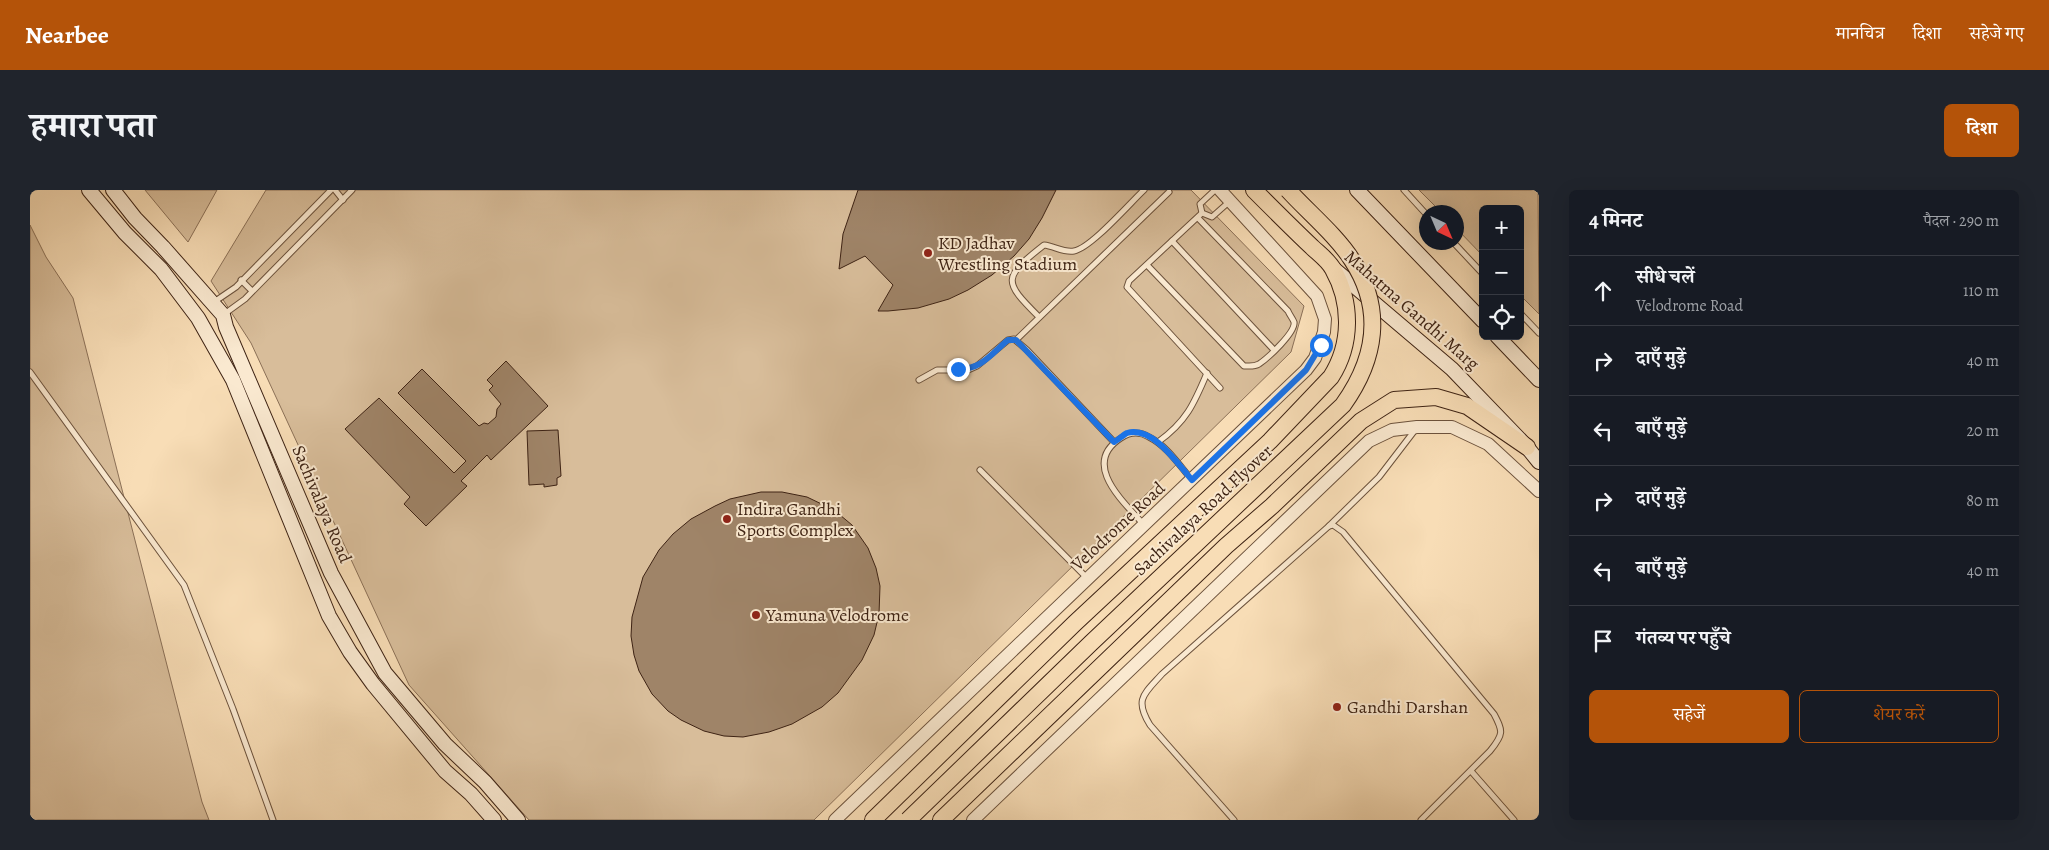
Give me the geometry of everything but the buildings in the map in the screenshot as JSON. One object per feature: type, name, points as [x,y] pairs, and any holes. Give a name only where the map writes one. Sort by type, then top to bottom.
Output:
[{"type":"highway","name":"Mahatma Gandhi Marg","points":[[1254,190],[1332,267]]},
{"type":"highway","name":"Sachivalaya Road Flyover","points":[[908,820],[1091,643],[1343,405],[1357,387],[1366,366],[1372,344],[1373,322],[1370,299],[1363,278],[1351,258],[1288,190]]},
{"type":"highway","name":"Sachivalaya Road Flyover","points":[[873,820],[1076,623],[1270,441],[1331,377],[1338,366],[1346,342],[1348,316],[1342,291],[1332,267]]},
{"type":"highway","points":[[941,820],[1219,552],[1272,506],[1361,421],[1394,400],[1436,397],[1467,406],[1527,446]]},
{"type":"main road","name":"Sachivalaya Road","points":[[89,190],[125,233],[161,270],[198,318],[233,380],[333,623],[350,652],[393,709],[445,771],[471,794],[494,820]]},
{"type":"main road","name":"Sachivalaya Road","points":[[113,190],[135,218],[217,308],[331,573],[385,673],[445,744],[485,782],[518,820]]},
{"type":"main road","points":[[1357,190],[1479,317]]},
{"type":"main road","points":[[161,270],[173,258]]},
{"type":"main road","name":"Mahatma Gandhi Marg","points":[[1332,267],[1452,369],[1527,446],[1539,462]]},
{"type":"main road","points":[[198,318],[217,308]]},
{"type":"main road","name":"Mahatma Gandhi Marg","points":[[1502,340],[1539,380]]},
{"type":"main road","points":[[471,794],[485,782]]},
{"type":"street","name":"Velodrome Road","points":[[835,820],[1145,526],[1306,370],[1318,351],[1324,332],[1324,320],[1317,296],[1220,190]]},
{"type":"street","points":[[973,820],[1369,441],[1392,430],[1452,427],[1488,444],[1539,491]]},
{"type":"lane","points":[[217,308],[242,280],[333,190],[343,200]]},
{"type":"lane","points":[[217,308],[252,291],[352,190]]},
{"type":"lane","points":[[1039,317],[1016,294],[1011,285],[1012,277],[1020,267],[1044,246],[1051,246],[1071,252],[1084,247],[1144,190]]},
{"type":"lane","points":[[1147,264],[1244,366],[1252,367],[1259,364],[1287,337],[1294,322],[1288,312],[1200,215],[1200,204],[1215,190]]},
{"type":"lane","points":[[1404,190],[1419,206]]},
{"type":"lane","points":[[920,380],[937,370],[968,370],[984,362],[1008,340],[1016,340],[1169,192]]},
{"type":"lane","points":[[1200,215],[1212,217],[1230,201]]},
{"type":"lane","points":[[1200,215],[1129,281],[1127,287],[1220,388]]},
{"type":"lane","points":[[1172,241],[1274,350]]},
{"type":"lane","points":[[1460,250],[1479,270]]},
{"type":"lane","points":[[242,280],[252,291]]},
{"type":"lane","points":[[1524,317],[1539,333]]},
{"type":"lane","points":[[1016,340],[1114,442]]},
{"type":"lane","points":[[30,372],[184,584],[233,709],[273,820]]},
{"type":"lane","points":[[1158,442],[1184,420],[1207,373]]},
{"type":"lane","points":[[1234,820],[1150,725],[1143,714],[1141,706],[1146,692],[1162,674],[1329,526],[1379,477],[1417,428]]},
{"type":"lane","points":[[1145,526],[1117,494],[1106,476],[1104,459],[1114,442],[1127,434],[1138,432],[1158,442],[1192,480]]},
{"type":"lane","points":[[980,470],[1088,579]]},
{"type":"lane","points":[[1329,526],[1336,526],[1342,532],[1494,714],[1502,732],[1499,740],[1471,771],[1422,820]]},
{"type":"lane","points":[[1471,771],[1514,820]]},
{"type":"shaded area","points":[[145,190],[217,190],[188,242]]},
{"type":"shaded area","name":"Indira Gandhi Sports Complex","points":[[266,190],[1191,190],[1304,306],[1291,352],[814,820],[529,820],[409,685],[251,343],[211,281]]},
{"type":"shaded area","points":[[1419,190],[1538,190],[1539,314],[1524,299],[1524,205],[1479,205],[1479,252],[1464,236],[1464,205],[1434,205]]},
{"type":"shaded area","points":[[30,225],[46,257],[73,298],[202,802],[209,820],[30,820]]},
{"type":"place","name":"KD Jadhav Wrestling Stadium","points":[[928,253]]},
{"type":"place","name":"Indira Gandhi Sports Complex","points":[[727,519]]},
{"type":"place","name":"Yamuna Velodrome","points":[[756,615]]},
{"type":"place","name":"Gandhi Darshan","points":[[1337,707]]},
{"type":"route","points":[[958,369],[968,370],[977,366],[1008,340],[1016,340],[1114,442],[1127,434],[1138,432],[1148,436],[1158,442],[1192,480],[1306,370],[1315,358],[1321,345]]}]
